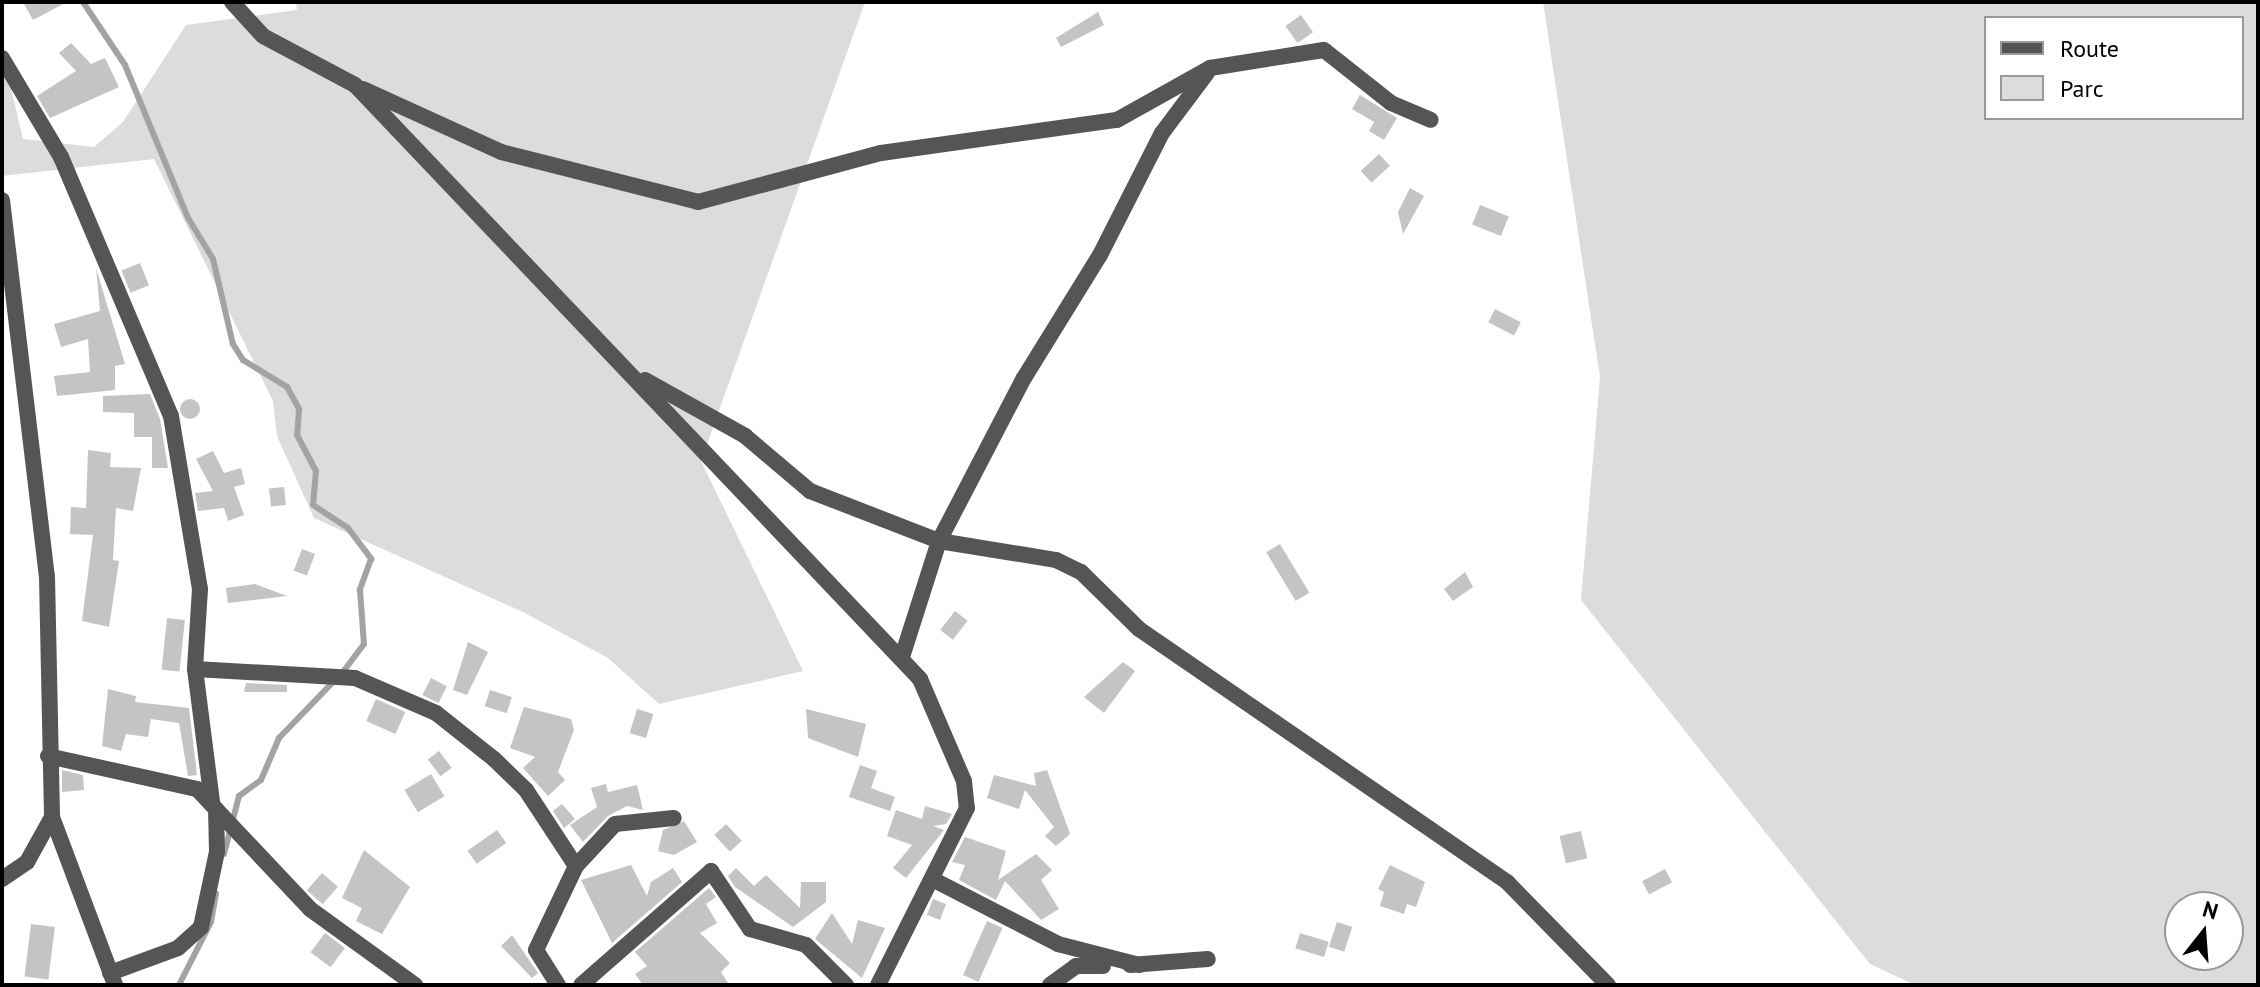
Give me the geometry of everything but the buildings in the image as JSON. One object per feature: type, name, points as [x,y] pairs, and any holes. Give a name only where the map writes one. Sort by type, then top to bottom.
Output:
[{"type":"street","points":[[232,2],[263,36],[355,85],[501,152],[698,202],[881,153],[1117,120],[1210,68],[1324,50],[1391,103],[1431,120]]},
{"type":"street","points":[[2,58],[61,157],[171,416],[200,589],[195,669],[214,805],[217,852],[201,927],[178,948],[113,979],[52,817],[48,756],[47,577],[2,200]]},
{"type":"street","points":[[902,657],[939,541],[1162,133],[1210,68]]},
{"type":"street","points":[[355,85],[902,657],[929,693],[968,799],[934,880],[878,985]]},
{"type":"street","points":[[626,369],[745,436],[810,491],[939,541],[1056,560],[1081,572],[1139,629],[1508,883],[1608,985]]},
{"type":"street","points":[[195,669],[320,671],[399,693],[436,713],[526,790],[576,866]]},
{"type":"street","points":[[48,756],[173,779],[214,805],[310,909],[415,985]]},
{"type":"street","points":[[2,879],[27,862],[52,817]]},
{"type":"street","points":[[558,985],[536,950],[576,866],[615,824],[674,818]]},
{"type":"street","points":[[581,985],[711,871],[750,929],[806,945],[846,985]]},
{"type":"street","points":[[934,880],[1058,944],[1139,965]]},
{"type":"street","points":[[1050,985],[1076,966],[1208,959]]},
{"type":"green space","points":[[296,2],[865,2],[701,461],[803,671],[659,704],[608,658],[523,612],[314,518],[277,436],[273,401],[154,159],[2,176],[2,50],[23,139],[94,147],[123,122],[186,25],[297,10]]},
{"type":"green space","points":[[1543,2],[2258,2],[2258,985],[1915,985],[1870,964],[1581,600],[1600,377]]},
{"type":"waterway","points":[[83,2],[125,65],[188,218],[213,259],[233,344],[243,360],[287,387],[299,409],[297,435],[316,471],[313,505],[348,528],[371,559],[360,590],[364,644],[342,673]]},
{"type":"waterway","points":[[224,854],[239,796],[261,780],[279,738],[334,681]]},
{"type":"waterway","points":[[179,985],[211,922],[216,893]]}]
